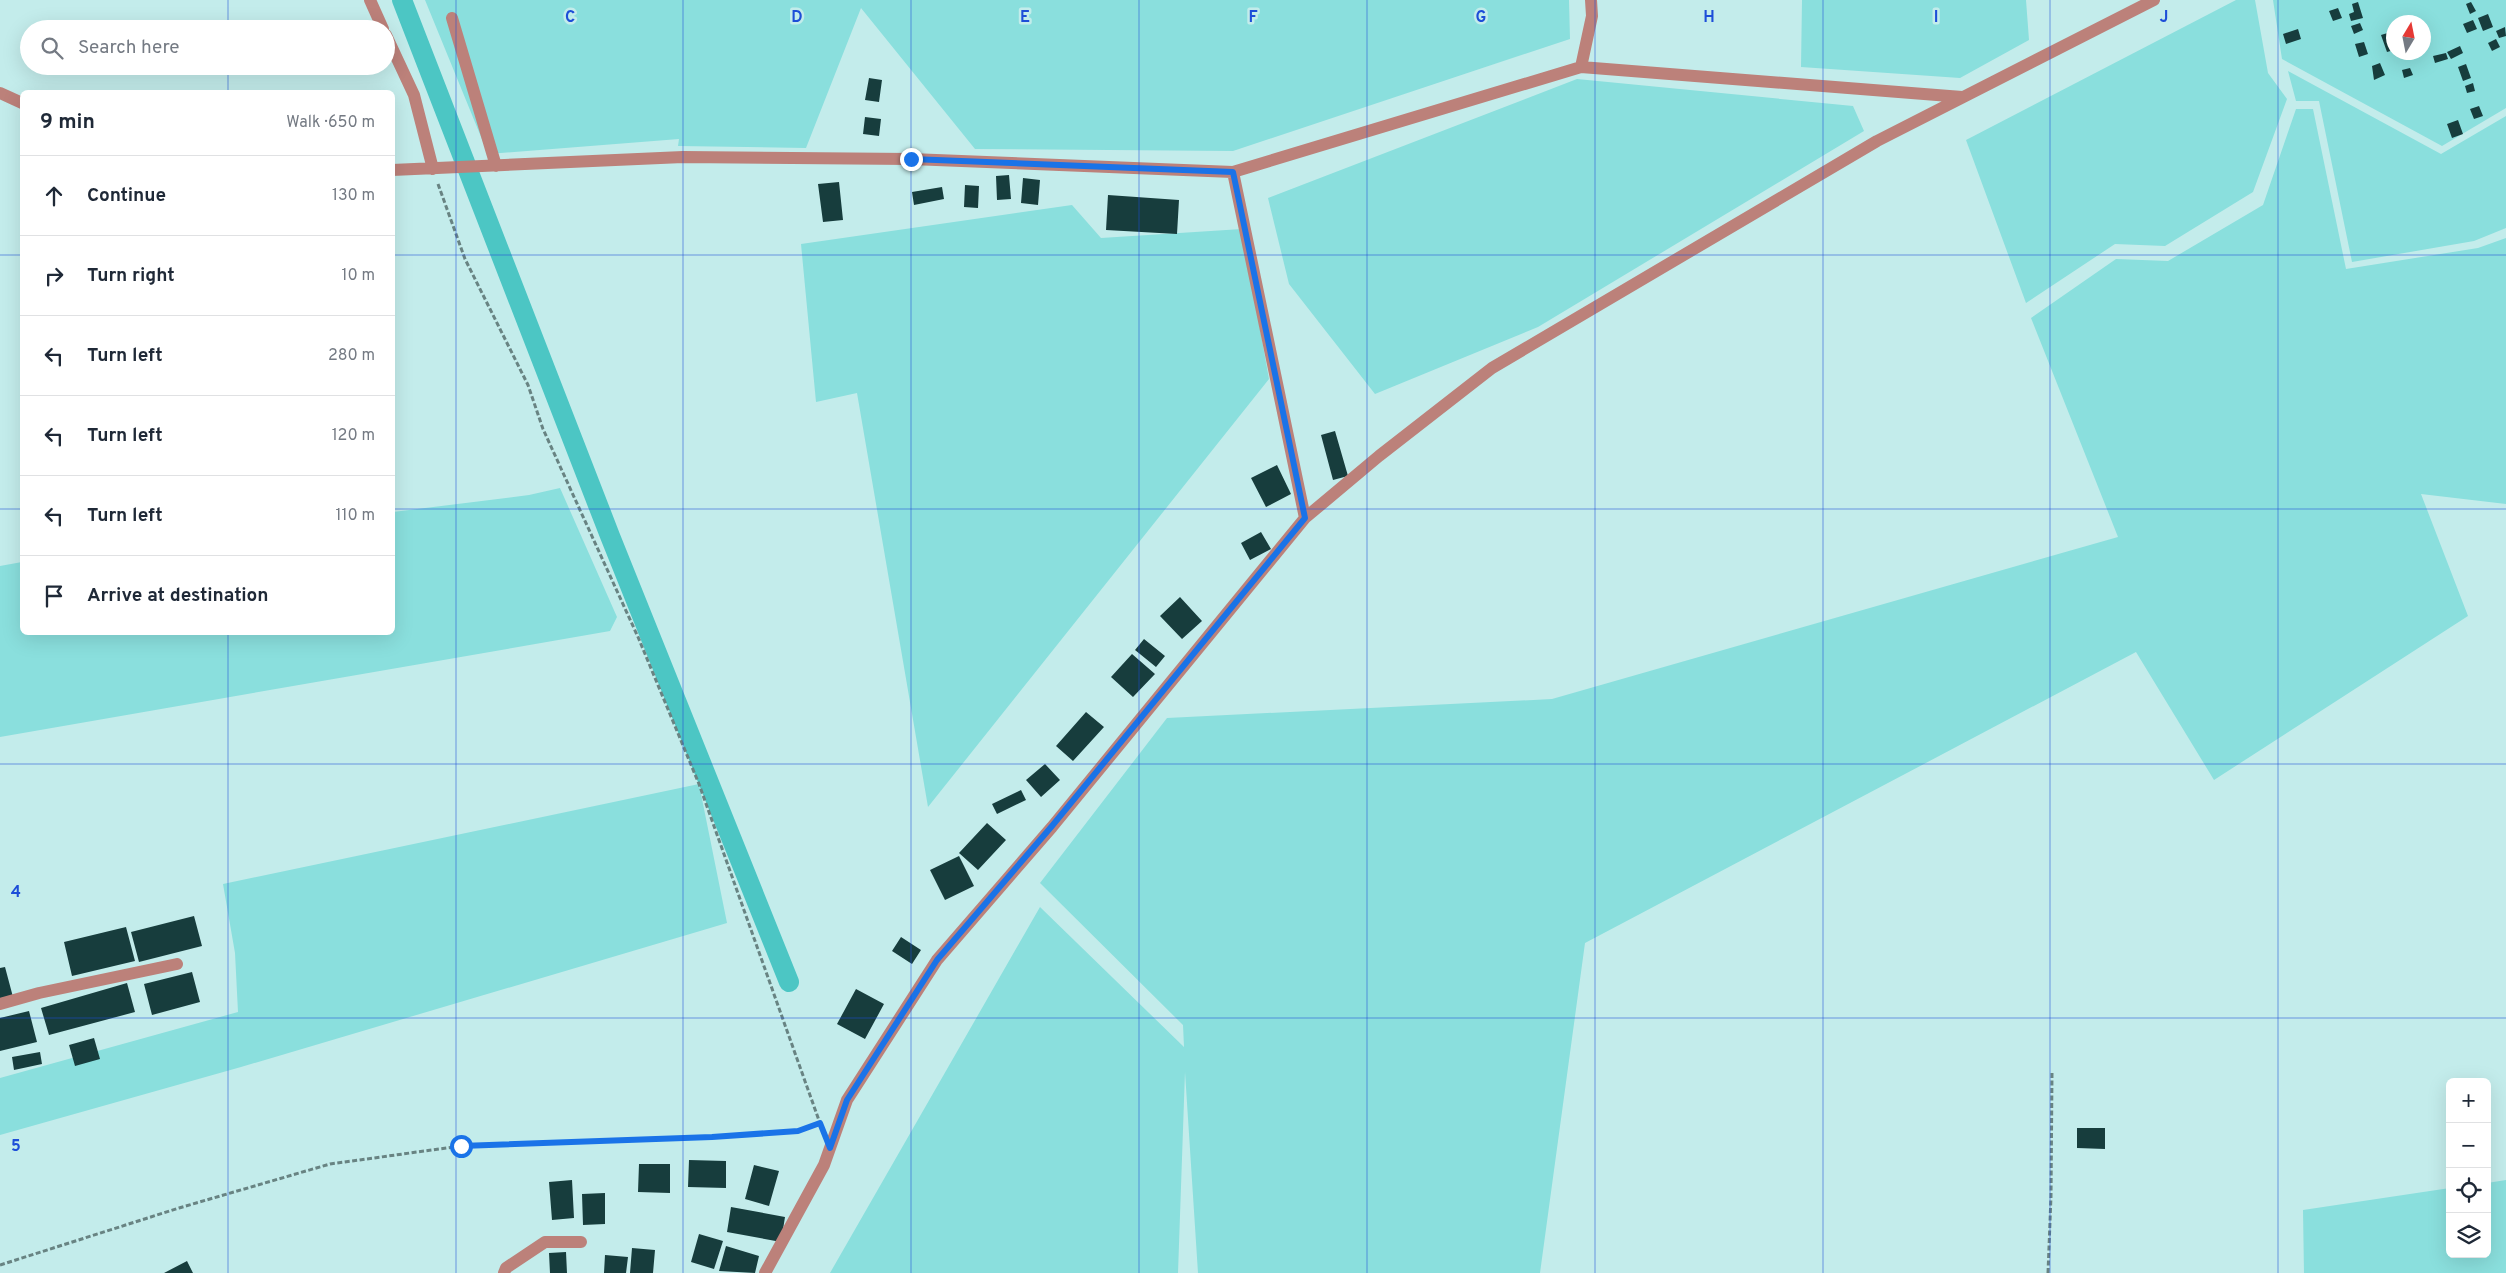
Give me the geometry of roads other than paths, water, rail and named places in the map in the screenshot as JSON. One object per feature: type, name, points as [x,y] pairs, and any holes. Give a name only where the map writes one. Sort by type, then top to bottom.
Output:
[{"type":"street","points":[[370,0],[379,20]]},
{"type":"street","points":[[1581,67],[1592,16],[1591,0]]},
{"type":"street","points":[[765,1273],[824,1165],[847,1100],[937,960],[1052,826],[1305,518],[1379,456],[1492,368],[1877,141],[2154,0]]},
{"type":"street","points":[[452,18],[496,166]]},
{"type":"street","points":[[395,54],[414,95],[439,169]]},
{"type":"street","points":[[395,170],[683,157],[911,159],[1233,172],[1581,67],[1962,97]]},
{"type":"street","points":[[0,93],[20,102]]},
{"type":"street","points":[[1233,172],[1305,518]]},
{"type":"street","points":[[0,1004],[39,993],[177,964]]},
{"type":"street","points":[[504,1273],[506,1268],[545,1242],[580,1242]]},
{"type":"waterway","points":[[402,0],[610,536],[789,982]]}]
